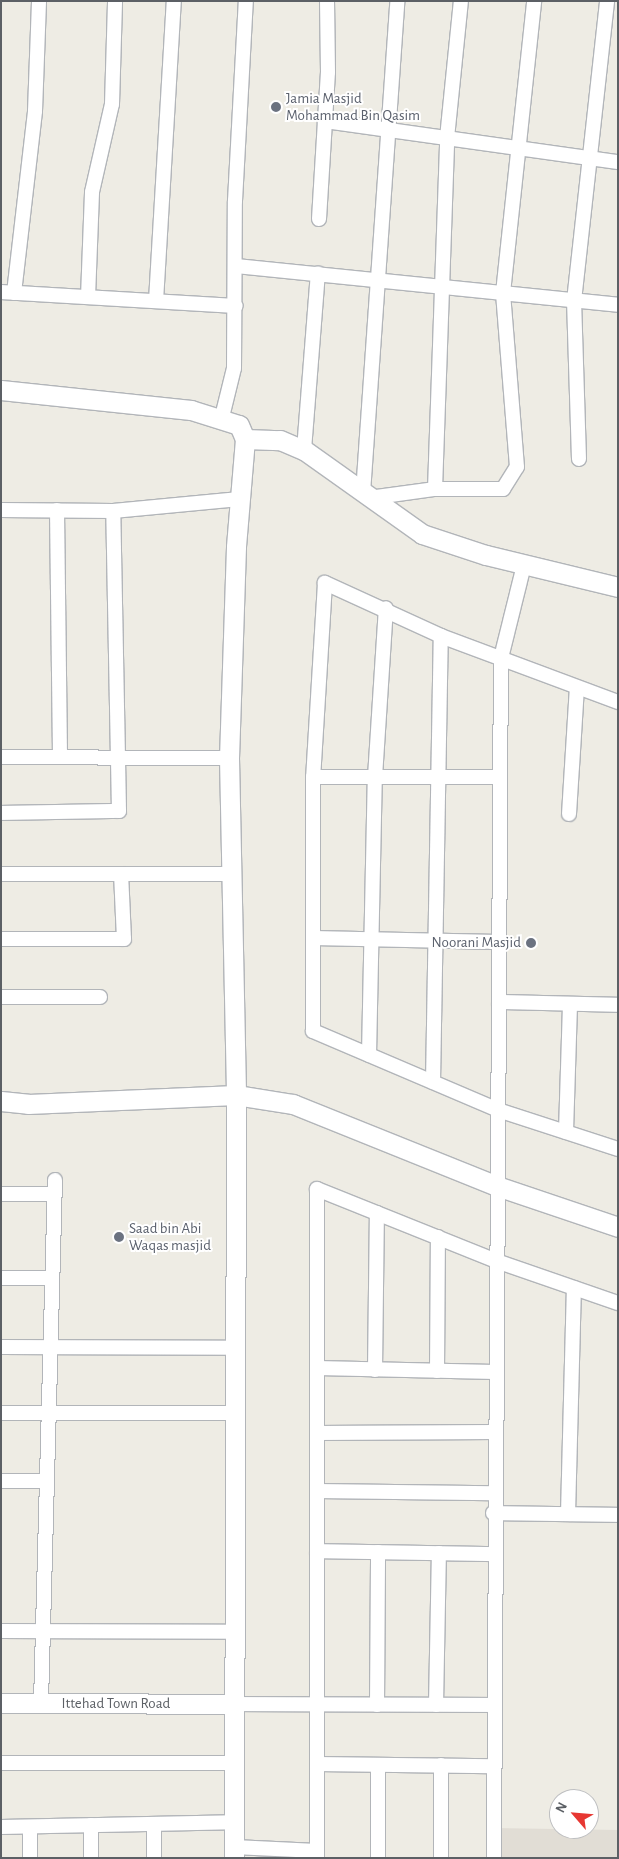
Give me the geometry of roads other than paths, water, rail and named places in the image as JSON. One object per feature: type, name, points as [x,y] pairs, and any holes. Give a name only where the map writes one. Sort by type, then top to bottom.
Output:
[{"type":"street","points":[[38,1],[35,111],[7,293],[236,306]]},
{"type":"street","points":[[88,297],[92,192],[112,104],[115,1]]},
{"type":"street","points":[[156,301],[174,1]]},
{"type":"street","points":[[222,417],[234,368],[246,1]]},
{"type":"street","points":[[318,220],[325,121],[327,1]]},
{"type":"street","points":[[366,496],[398,1]]},
{"type":"street","points":[[435,489],[447,138],[461,1]]},
{"type":"street","points":[[366,496],[435,489],[503,489],[517,467],[503,293],[534,1]]},
{"type":"street","points":[[579,459],[574,301],[588,158],[607,1]]},
{"type":"street","points":[[325,121],[618,162]]},
{"type":"street","points":[[236,266],[618,305]]},
{"type":"street","points":[[304,450],[318,274]]},
{"type":"street","points":[[1,390],[222,417],[239,425],[245,439],[239,499],[229,758],[236,1095],[232,1632],[234,1852],[317,1854],[317,1189],[496,1261],[618,1303]]},
{"type":"street","points":[[245,439],[280,440],[304,450],[366,496],[422,534],[524,565],[618,587]]},
{"type":"street","points":[[1,510],[114,511],[239,499]]},
{"type":"street","points":[[57,510],[60,758]]},
{"type":"street","points":[[1,813],[119,811],[114,511]]},
{"type":"street","points":[[494,1858],[493,1493],[501,658],[524,565]]},
{"type":"street","points":[[618,702],[441,636],[386,608],[325,583],[313,776],[313,1030],[498,1110],[618,1149]]},
{"type":"street","points":[[369,1055],[375,777],[386,608]]},
{"type":"street","points":[[433,1082],[441,636]]},
{"type":"street","points":[[569,814],[577,688]]},
{"type":"street","points":[[1,758],[229,758]]},
{"type":"street","points":[[313,776],[500,777]]},
{"type":"street","points":[[1,874],[231,874]]},
{"type":"street","points":[[1,938],[124,938],[122,874]]},
{"type":"street","points":[[313,938],[499,942]]},
{"type":"street","points":[[1,997],[100,997]]},
{"type":"street","points":[[499,1002],[618,1005]]},
{"type":"street","points":[[566,1132],[570,1004]]},
{"type":"street","points":[[1,1101],[28,1104],[236,1095],[293,1104],[497,1186],[618,1227]]},
{"type":"street","points":[[41,1703],[55,1180]]},
{"type":"street","points":[[1,1194],[54,1194]]},
{"type":"street","points":[[375,1370],[377,1213]]},
{"type":"street","points":[[437,1371],[438,1237]]},
{"type":"street","points":[[1,1278],[52,1278]]},
{"type":"street","points":[[568,1514],[574,1288]]},
{"type":"street","points":[[1,1347],[234,1348]]},
{"type":"street","points":[[317,1368],[495,1372]]},
{"type":"street","points":[[1,1412],[233,1413]]},
{"type":"street","points":[[317,1433],[494,1432]]},
{"type":"street","points":[[1,1481],[47,1481]]},
{"type":"street","points":[[317,1492],[493,1493]]},
{"type":"street","points":[[493,1513],[618,1515]]},
{"type":"street","points":[[317,1551],[493,1554]]},
{"type":"street","points":[[376,1705],[378,1552]]},
{"type":"street","points":[[436,1705],[439,1553]]},
{"type":"street","points":[[1,1631],[232,1632]]},
{"type":"street","name":"Ittehad Town Road","points":[[1,1703],[232,1704]]},
{"type":"street","points":[[232,1704],[493,1705]]},
{"type":"street","points":[[1,1763],[233,1763]]},
{"type":"street","points":[[317,1764],[493,1766]]},
{"type":"street","points":[[378,1765],[378,1858]]},
{"type":"street","points":[[441,1765],[441,1858]]},
{"type":"street","points":[[1,1827],[234,1822]]},
{"type":"street","points":[[154,1824],[154,1858]]},
{"type":"street","points":[[91,1825],[91,1858]]},
{"type":"street","points":[[30,1827],[30,1858]]},
{"type":"place","name":"Jamia Masjid Mohammad Bin Qasim","points":[[276,107]]},
{"type":"place","name":"Noorani Masjid","points":[[531,943]]},
{"type":"place","name":"Saad bin Abi Waqas masjid","points":[[119,1237]]}]
